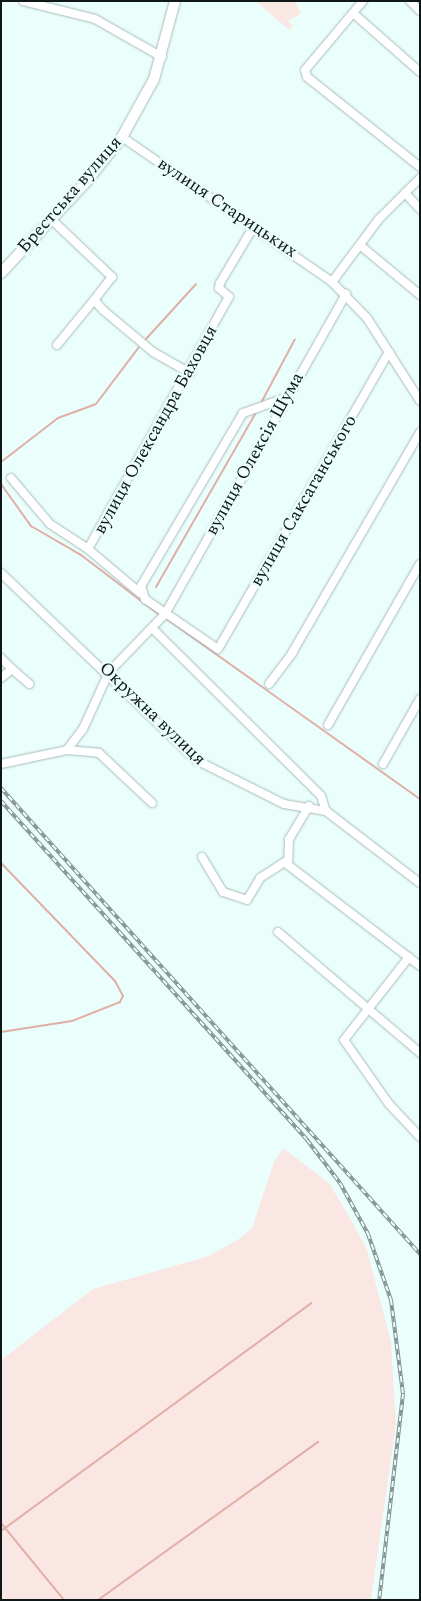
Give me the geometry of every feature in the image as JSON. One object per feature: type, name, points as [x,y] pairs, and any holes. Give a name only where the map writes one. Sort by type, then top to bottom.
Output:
[{"type":"main road","name":"Брестська вулиця","points":[[1,273],[52,220],[122,137],[162,57],[175,1]]},
{"type":"street","points":[[23,1],[95,19],[162,57]]},
{"type":"street","points":[[363,1],[305,70],[307,77],[420,167]]},
{"type":"street","points":[[410,1],[420,11]]},
{"type":"street","points":[[353,13],[420,72]]},
{"type":"street","name":"вулиця Старицьких","points":[[122,137],[254,226],[346,294],[389,352],[420,401]]},
{"type":"street","points":[[332,282],[361,246],[379,219],[420,178]]},
{"type":"street","points":[[405,193],[420,210]]},
{"type":"street","points":[[52,220],[112,277],[57,345]]},
{"type":"street","name":"вулиця Олександра Баховця","points":[[11,478],[50,524],[88,549],[190,373],[230,298],[219,288],[220,283],[254,226]]},
{"type":"street","points":[[361,246],[420,295]]},
{"type":"street","name":"вулиця Олексія Шума","points":[[67,750],[83,729],[109,672],[165,614],[284,398],[346,294]]},
{"type":"street","points":[[94,300],[120,327],[190,373]]},
{"type":"street","name":"вулиця Саксаганського","points":[[165,614],[218,649],[389,352]]},
{"type":"street","points":[[140,592],[243,413],[284,398]]},
{"type":"street","points":[[269,684],[292,653],[420,432]]},
{"type":"street","points":[[88,549],[165,614]]},
{"type":"street","points":[[328,725],[420,564]]},
{"type":"street","name":"Окружна вулиця","points":[[1,573],[109,672],[212,772],[253,786],[284,804],[309,806],[326,811],[420,883]]},
{"type":"street","name":"Окружна вулиця","points":[[152,628],[321,796],[326,811]]},
{"type":"street","points":[[1,658],[29,684]]},
{"type":"street","points":[[1,678],[12,669]]},
{"type":"street","points":[[383,764],[420,699]]},
{"type":"street","points":[[1,764],[67,750],[99,753],[152,803]]},
{"type":"street","points":[[202,858],[223,892],[247,900],[260,878],[286,861],[289,839],[309,806]]},
{"type":"street","points":[[286,861],[420,966]]},
{"type":"street","points":[[278,932],[367,1011],[420,1053]]},
{"type":"street","points":[[409,957],[344,1040],[389,1104],[418,1132]]},
{"type":"shaded area","points":[[256,1],[295,1],[301,14],[288,21],[293,26],[289,30]]},
{"type":"shaded area","points":[[283,1148],[329,1183],[350,1218],[367,1250],[391,1342],[396,1424],[371,1600],[1,1600],[1,1360],[93,1289],[209,1256],[239,1239],[252,1228],[274,1162]]},
{"type":"waterway","points":[[146,339],[196,284]]},
{"type":"waterway","points":[[261,403],[295,339]]},
{"type":"waterway","points":[[1,462],[58,418],[96,404],[139,347]]},
{"type":"waterway","points":[[156,587],[257,411]]},
{"type":"waterway","points":[[1,484],[31,526],[81,555],[157,613]]},
{"type":"waterway","points":[[168,620],[420,799]]},
{"type":"waterway","points":[[1,863],[115,981],[123,996],[120,1002],[72,1021],[1,1032]]},
{"type":"waterway","points":[[1,1531],[311,1303]]},
{"type":"waterway","points":[[98,1600],[318,1442]]},
{"type":"waterway","points":[[1,1523],[64,1600]]},
{"type":"railway","points":[[1,788],[420,1254]]},
{"type":"railway","points":[[1,801],[307,1140],[340,1183],[368,1234],[391,1300],[403,1394],[379,1600]]}]
